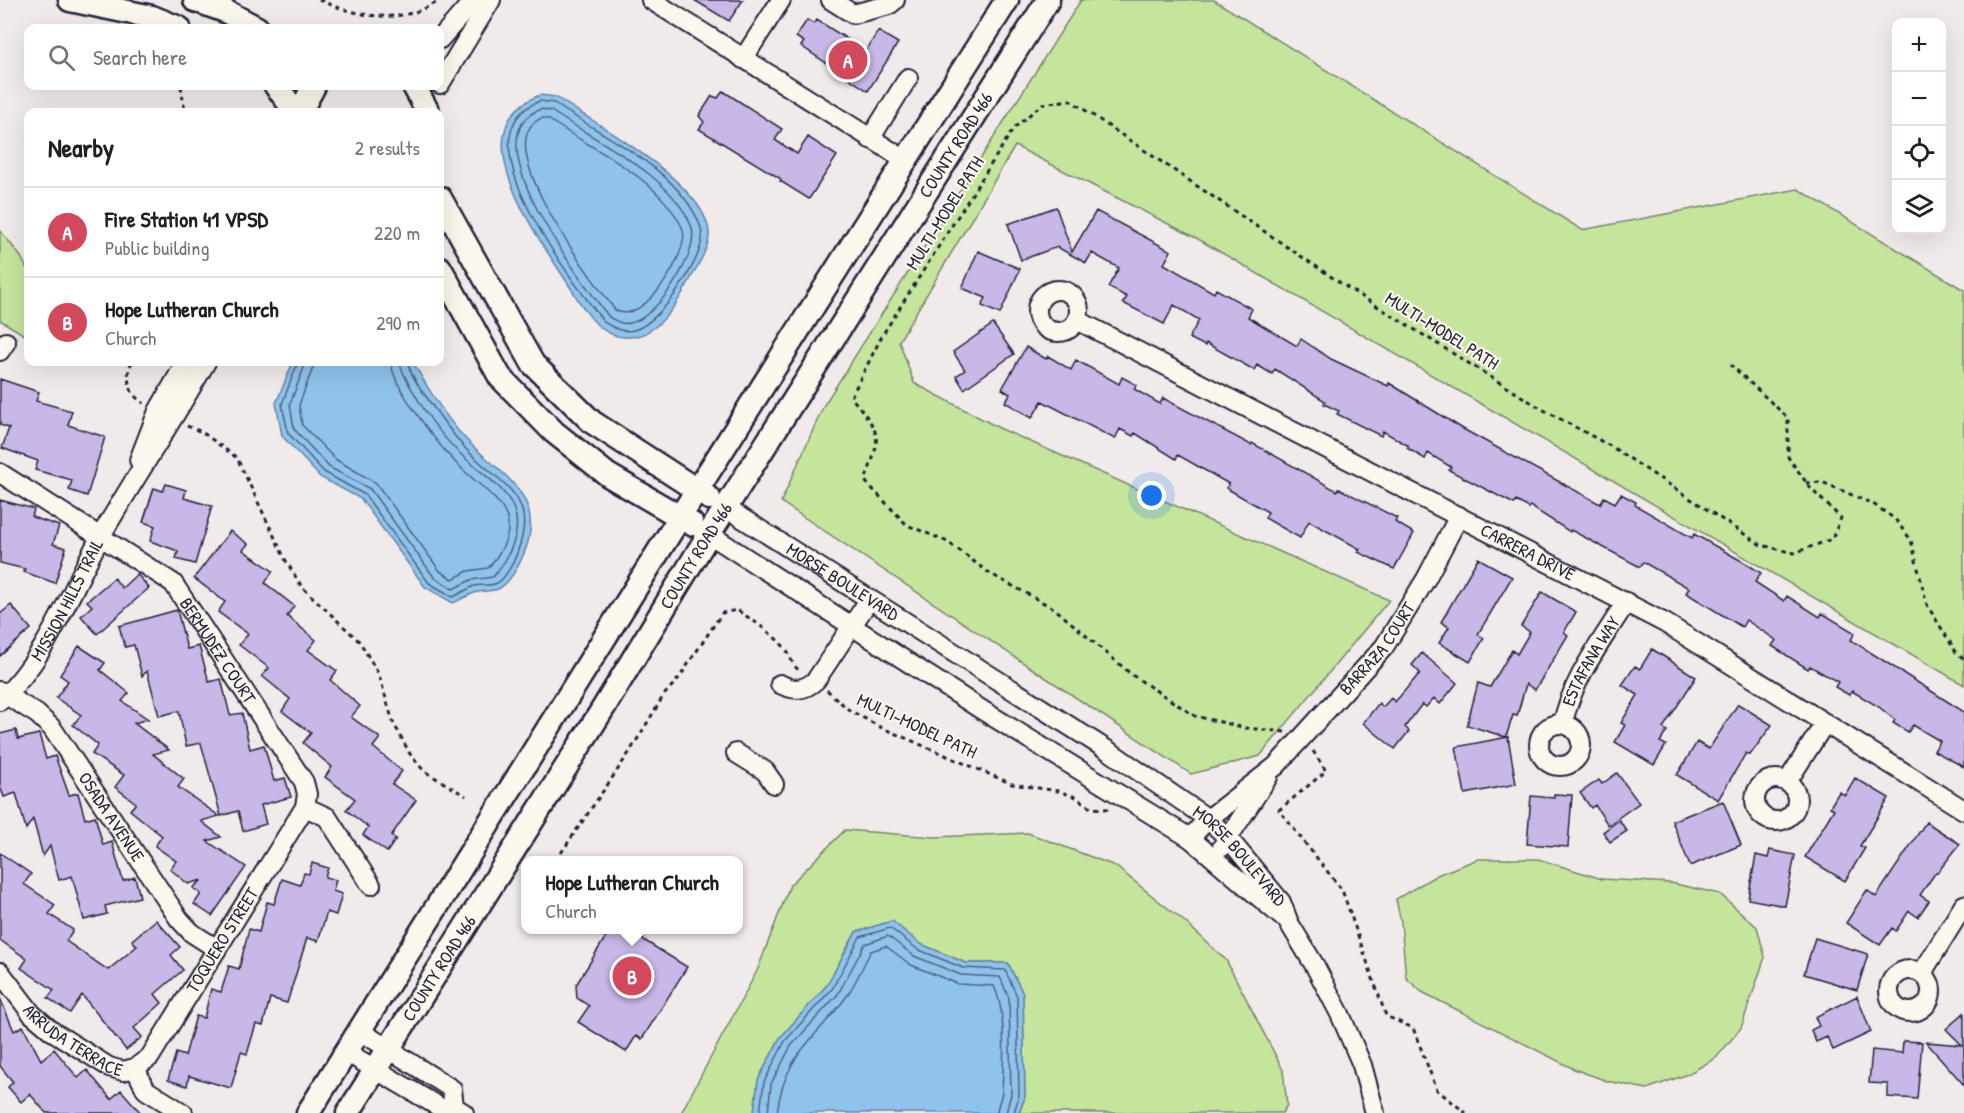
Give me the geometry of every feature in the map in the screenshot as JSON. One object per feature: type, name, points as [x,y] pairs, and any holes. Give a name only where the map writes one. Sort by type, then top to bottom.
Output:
[{"type":"main road","points":[[70,0],[152,17],[169,24]]},
{"type":"main road","points":[[195,0],[225,11],[249,24]]},
{"type":"main road","name":"COUNTY ROAD 466","points":[[308,1113],[680,517],[1007,0]]},
{"type":"main road","name":"COUNTY ROAD 466","points":[[348,1113],[604,707],[709,534],[1048,0]]},
{"type":"main road","points":[[279,90],[295,108]]},
{"type":"main road","points":[[300,108],[311,90]]},
{"type":"main road","points":[[416,90],[426,108]]},
{"type":"main road","name":"MORSE BOULEVARD","points":[[444,205],[533,364],[592,422],[726,508]]},
{"type":"main road","name":"MORSE BOULEVARD","points":[[444,275],[500,377],[554,432],[608,475],[709,534]]},
{"type":"street","points":[[444,34],[474,0]]},
{"type":"street","points":[[444,77],[491,0]]},
{"type":"street","points":[[743,59],[781,0]]},
{"type":"street","points":[[831,0],[853,14],[896,0]]},
{"type":"street","points":[[660,2],[743,59],[907,161]]},
{"type":"street","points":[[870,139],[908,78]]},
{"type":"street","points":[[434,108],[438,90]]},
{"type":"street","name":"CARRERA DRIVE","points":[[1077,321],[1665,622],[1964,810]]},
{"type":"street","name":"MISSION HILLS TRAIL","points":[[126,494],[158,411],[184,366]]},
{"type":"street","name":"MISSION HILLS TRAIL","points":[[2,696],[38,656],[101,536],[174,420],[204,366]]},
{"type":"street","name":"BERMUDEZ COURT","points":[[0,473],[158,571],[178,589],[304,782],[307,794],[305,807]]},
{"type":"street","name":"MORSE BOULEVARD","points":[[726,508],[999,682],[1208,819],[1228,838],[1281,902],[1289,923],[1340,1014],[1362,1065],[1375,1113]]},
{"type":"street","name":"BARRAZA COURT","points":[[1215,857],[1276,766],[1384,647],[1421,588],[1459,516]]},
{"type":"street","name":"MORSE BOULEVARD","points":[[709,534],[982,710],[1190,838],[1215,857],[1289,923]]},
{"type":"street","points":[[780,684],[799,690],[809,687],[869,600]]},
{"type":"street","name":"ESTAFANA WAY","points":[[1563,724],[1566,705],[1626,602]]},
{"type":"street","points":[[982,710],[999,682]]},
{"type":"street","name":"OSADA AVENUE","points":[[2,696],[37,714],[52,728],[184,924],[217,950]]},
{"type":"street","points":[[1787,782],[1826,723]]},
{"type":"street","points":[[736,753],[765,771],[774,784]]},
{"type":"street","name":"BARRAZA COURT","points":[[1190,838],[1208,819],[1276,766]]},
{"type":"street","points":[[305,807],[327,817],[370,885]]},
{"type":"street","name":"TOQUERO STREET","points":[[135,1068],[150,1057],[305,807]]},
{"type":"street","points":[[1922,973],[1964,905]]},
{"type":"street","name":"ARRUDA TERRACE","points":[[0,972],[28,1010],[52,1031],[109,1067],[123,1071],[135,1068],[146,1090],[183,1113]]},
{"type":"street","points":[[346,1052],[441,1108],[459,1110],[452,1089],[360,1031]]},
{"type":"path","points":[[319,0],[371,16],[402,16],[426,9],[440,0]]},
{"type":"path","points":[[181,90],[184,108]]},
{"type":"path","name":"MULTI-MODEL PATH","points":[[1303,736],[1277,730],[1246,728],[1195,716],[1132,675],[1055,609],[989,573],[948,542],[907,525],[865,481],[878,445],[875,427],[851,396],[883,334],[1014,128],[1042,104],[1070,100],[1348,288],[1542,409],[1612,447],[1761,545],[1794,553],[1832,539],[1841,518],[1806,483],[1788,457],[1788,418],[1731,365]]},
{"type":"path","points":[[130,366],[128,384],[136,400],[158,411]]},
{"type":"path","points":[[174,420],[202,432],[237,458],[286,561],[302,587],[360,642],[379,675],[393,722],[410,754],[424,771],[466,796]]},
{"type":"path","points":[[1806,483],[1822,482],[1873,504],[1895,519],[1911,540],[1927,605],[1956,652],[1964,659]]},
{"type":"path","name":"MULTI-MODEL PATH","points":[[561,852],[629,753],[664,695],[679,678],[722,613],[737,610],[759,624],[786,650],[794,667],[816,680],[849,710],[880,727],[1012,784],[1058,791],[1076,797],[1091,808],[1116,809],[1132,801]]},
{"type":"path","points":[[1303,736],[1326,771],[1278,810],[1342,890],[1386,1016],[1413,1028],[1437,1090],[1466,1113]]},
{"type":"green space","points":[[1081,0],[1214,0],[1582,230],[1798,189],[1964,290],[1964,685],[1198,239],[1015,146],[899,341],[914,383],[999,428],[1389,600],[1260,756],[1191,774],[781,502],[824,405]]},
{"type":"green space","points":[[0,230],[24,263],[24,335],[0,320]]},
{"type":"green space","points":[[845,830],[934,837],[1028,833],[1115,866],[1185,922],[1226,960],[1283,1070],[1287,1105],[1282,1113],[1019,1113],[1025,1097],[1023,994],[1008,963],[966,963],[920,944],[892,921],[856,932],[827,985],[780,1038],[758,1080],[754,1113],[681,1113],[757,971],[790,885]]},
{"type":"green space","points":[[1478,859],[1538,859],[1602,879],[1671,883],[1720,894],[1757,927],[1765,957],[1741,1028],[1716,1058],[1688,1074],[1647,1089],[1607,1081],[1574,1069],[1422,992],[1406,978],[1401,922],[1396,899],[1437,875]]},
{"type":"water","points":[[540,95],[556,97],[648,158],[672,177],[692,198],[705,218],[709,237],[701,260],[671,310],[663,320],[643,334],[631,337],[619,336],[595,323],[549,254],[521,206],[510,180],[504,154],[505,130],[516,110]]},
{"type":"water","points":[[291,366],[415,366],[454,426],[514,484],[523,497],[529,513],[530,530],[521,561],[511,576],[500,588],[481,591],[453,603],[425,587],[361,499],[320,477],[282,436],[276,403]]},
{"type":"water","points":[[892,921],[921,944],[966,963],[1008,963],[1023,994],[1025,1097],[1019,1113],[754,1113],[758,1080],[780,1038],[827,985],[856,932]]},
{"type":"building","points":[[694,0],[743,0],[729,21]]},
{"type":"building","points":[[807,20],[814,24],[817,20],[866,51],[878,31],[898,43],[868,91],[801,46],[804,42],[796,37]]},
{"type":"building","points":[[723,91],[782,129],[775,140],[797,154],[808,137],[837,156],[809,199],[780,181],[781,179],[699,129],[704,122],[699,116],[712,96],[718,98]]},
{"type":"building","points":[[1056,207],[1072,252],[1096,211],[1171,251],[1164,264],[1214,293],[1216,289],[1252,309],[1248,317],[1297,346],[1301,339],[1331,359],[1388,386],[1389,383],[1463,429],[1600,504],[1604,497],[1615,503],[1621,494],[1636,502],[1635,505],[1692,538],[1694,534],[1747,564],[1761,573],[1755,582],[1784,601],[1787,596],[1820,617],[1822,613],[1855,633],[1851,640],[1964,712],[1964,767],[1934,751],[1940,741],[1913,725],[1908,732],[1893,723],[1895,720],[1879,707],[1852,691],[1849,695],[1835,687],[1838,682],[1810,666],[1808,669],[1772,646],[1776,640],[1746,620],[1742,627],[1686,593],[1689,588],[1643,562],[1640,567],[1571,530],[1570,532],[1530,506],[1529,508],[1516,501],[1514,504],[1449,470],[1451,467],[1428,453],[1425,459],[1407,448],[1409,446],[1383,431],[1381,436],[1337,414],[1339,411],[1324,404],[1325,401],[1275,369],[1272,374],[1257,365],[1254,370],[1206,343],[1205,346],[1189,338],[1199,320],[1174,305],[1164,324],[1123,303],[1127,297],[1108,287],[1119,268],[1092,253],[1086,263],[1057,247],[1021,260],[1008,224]]},
{"type":"building","points":[[978,251],[1020,269],[1000,314],[982,306],[986,298],[962,288]]},
{"type":"building","points":[[993,324],[1014,354],[964,389],[956,376],[965,370],[953,352]]},
{"type":"building","points":[[1026,347],[1046,359],[1048,356],[1071,370],[1076,360],[1119,384],[1122,377],[1137,385],[1134,389],[1160,404],[1163,398],[1251,445],[1252,443],[1337,491],[1338,488],[1397,518],[1395,522],[1414,533],[1394,569],[1358,552],[1360,549],[1309,521],[1300,538],[1265,518],[1268,512],[1226,488],[1229,484],[1178,455],[1176,459],[1135,433],[1133,436],[1120,429],[1115,439],[1042,401],[1032,418],[1005,402],[1010,394],[1002,389]]},
{"type":"building","points":[[0,379],[39,392],[36,401],[72,411],[68,425],[105,437],[87,496],[69,490],[72,480],[35,470],[38,461],[2,448],[9,428],[0,425]]},
{"type":"building","points":[[166,484],[186,490],[184,498],[212,506],[195,564],[176,559],[178,551],[150,541],[155,526],[143,522],[154,488],[163,491]]},
{"type":"building","points":[[0,500],[34,509],[32,517],[59,526],[53,544],[66,548],[55,583],[24,572],[25,569],[0,563]]},
{"type":"building","points":[[230,531],[248,544],[243,550],[273,571],[265,583],[294,606],[287,616],[316,640],[308,650],[337,671],[330,680],[360,706],[351,717],[380,738],[373,747],[402,771],[392,784],[416,800],[391,836],[396,839],[387,852],[363,835],[368,827],[346,810],[355,799],[325,777],[332,767],[303,743],[311,733],[282,711],[290,699],[262,676],[269,668],[239,645],[248,634],[218,612],[225,602],[194,578]]},
{"type":"building","points":[[1478,558],[1512,577],[1478,634],[1484,638],[1470,662],[1439,643],[1449,627],[1441,622]]},
{"type":"building","points":[[137,574],[149,588],[97,634],[81,616],[92,606],[87,601],[114,578],[122,588]]},
{"type":"building","points":[[1542,592],[1576,612],[1564,632],[1568,635],[1535,690],[1526,684],[1517,716],[1513,715],[1506,737],[1467,725],[1478,683],[1490,687],[1512,650],[1517,654],[1530,632],[1521,626]]},
{"type":"building","points":[[11,605],[31,629],[0,656],[0,614]]},
{"type":"building","points":[[177,610],[187,649],[199,646],[209,682],[221,679],[230,715],[242,713],[250,749],[264,745],[274,781],[285,778],[291,797],[261,805],[266,824],[243,831],[238,811],[221,816],[201,743],[186,746],[179,711],[159,716],[147,671],[142,676],[134,645],[125,647],[119,626]]},
{"type":"building","points":[[79,646],[105,663],[100,670],[129,693],[122,701],[148,719],[134,723],[169,750],[153,754],[184,779],[178,787],[219,816],[201,821],[221,837],[207,841],[246,867],[212,916],[194,904],[201,894],[193,888],[202,880],[188,884],[170,869],[176,861],[155,846],[162,836],[130,810],[136,803],[115,787],[124,775],[92,754],[98,745],[73,725],[81,715],[56,698],[68,681],[60,675]]},
{"type":"building","points":[[1652,649],[1696,677],[1663,728],[1667,731],[1660,742],[1666,745],[1654,765],[1615,742],[1625,725],[1621,723],[1638,695],[1622,685],[1635,666],[1640,669]]},
{"type":"building","points":[[1422,653],[1457,683],[1440,704],[1434,698],[1426,707],[1422,704],[1405,727],[1409,731],[1395,749],[1363,723],[1379,703],[1383,707],[1391,698],[1395,702],[1420,673],[1412,665]]},
{"type":"building","points":[[1738,704],[1772,725],[1750,755],[1746,753],[1718,800],[1677,775],[1697,742],[1709,749]]},
{"type":"building","points":[[16,730],[18,739],[39,734],[46,759],[55,756],[69,795],[78,793],[85,819],[95,816],[103,845],[112,842],[123,881],[135,877],[140,897],[105,906],[107,914],[84,920],[72,876],[59,880],[50,846],[43,856],[33,819],[26,829],[16,793],[4,797],[0,786],[0,734]]},
{"type":"building","points":[[1508,737],[1516,784],[1465,794],[1456,747]]},
{"type":"building","points":[[1617,773],[1639,803],[1608,825],[1595,805],[1591,808],[1580,793],[1599,780],[1602,784]]},
{"type":"building","points":[[1855,778],[1889,798],[1860,846],[1865,848],[1845,881],[1805,857],[1834,809],[1830,807],[1839,792],[1845,795]]},
{"type":"building","points":[[1554,794],[1572,795],[1568,847],[1527,844],[1531,796],[1554,798]]},
{"type":"building","points":[[1723,801],[1741,845],[1690,866],[1672,821]]},
{"type":"building","points":[[1619,820],[1627,831],[1610,842],[1603,832]]},
{"type":"building","points":[[1926,822],[1960,844],[1920,895],[1929,901],[1918,917],[1909,911],[1896,931],[1892,928],[1880,945],[1846,923],[1867,890],[1876,897]]},
{"type":"building","points":[[1770,850],[1795,855],[1785,906],[1748,899],[1756,855],[1768,858]]},
{"type":"building","points":[[0,853],[31,874],[24,884],[55,905],[49,914],[73,930],[66,941],[108,970],[137,946],[132,940],[156,920],[180,947],[171,955],[183,970],[155,994],[162,1003],[134,1028],[142,1037],[126,1050],[82,995],[70,1013],[48,998],[54,990],[21,968],[27,959],[0,940]]},
{"type":"building","points":[[312,863],[328,868],[325,877],[336,880],[333,891],[342,894],[336,915],[327,912],[318,941],[307,938],[287,1003],[270,998],[263,1026],[256,1024],[247,1054],[241,1052],[231,1088],[189,1076],[187,1086],[168,1080],[176,1053],[185,1056],[196,1016],[204,1018],[211,989],[221,992],[229,966],[239,969],[249,929],[259,932],[267,902],[274,904],[282,879],[300,885],[304,873],[309,874]]},
{"type":"building","points":[[608,934],[645,934],[642,939],[687,967],[642,1039],[636,1036],[626,1052],[578,1022],[589,1006],[577,998],[576,985]]},
{"type":"building","points":[[1815,938],[1868,954],[1857,990],[1804,974]]},
{"type":"building","points":[[1857,996],[1871,1032],[1833,1050],[1827,1037],[1816,1042],[1811,1030],[1819,1026],[1815,1017]]},
{"type":"building","points":[[0,998],[14,1031],[23,1026],[41,1060],[54,1049],[78,1078],[87,1070],[111,1099],[121,1090],[141,1113],[46,1113],[30,1094],[21,1102],[8,1087],[13,1082],[0,1066]]},
{"type":"building","points":[[1964,1013],[1964,1085],[1926,1042],[1962,1045],[1946,1029]]},
{"type":"building","points":[[1903,1041],[1922,1042],[1917,1099],[1888,1097],[1888,1084],[1869,1083],[1872,1050],[1902,1053]]},
{"type":"place","name":"Fire Station 41 VPSD","points":[[848,60]]},
{"type":"place","name":"Hope Lutheran Church","points":[[632,976]]}]
